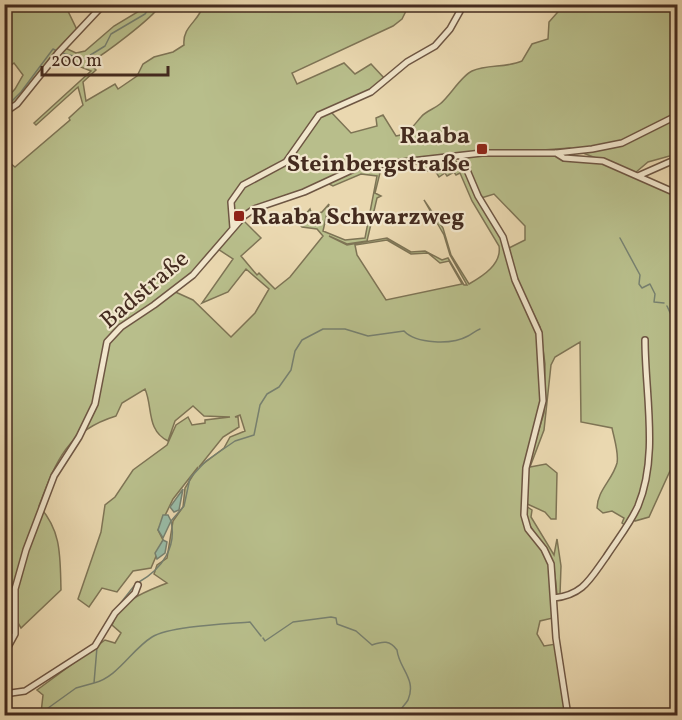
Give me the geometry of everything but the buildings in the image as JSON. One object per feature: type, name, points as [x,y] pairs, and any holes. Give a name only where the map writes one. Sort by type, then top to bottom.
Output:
[{"type":"street","points":[[4,113],[18,104],[60,50],[104,4]]},
{"type":"street","points":[[233,228],[231,202],[243,185],[286,162],[319,115],[371,92],[407,62],[435,46],[450,29],[464,4]]},
{"type":"street","points":[[556,153],[622,143],[678,116]]},
{"type":"street","name":"Badstraße","points":[[4,654],[15,634],[15,589],[21,566],[54,476],[79,437],[95,404],[107,342],[121,327],[185,282],[233,228],[254,209],[304,192],[352,169],[482,153],[556,153]]},
{"type":"street","points":[[556,153],[564,158],[603,161],[678,194]]},
{"type":"street","points":[[461,156],[478,196],[503,237],[514,276],[539,333],[543,364],[543,406],[525,468],[523,511],[528,529],[550,560],[556,638],[568,716]]},
{"type":"street","points":[[638,176],[672,160],[678,161]]},
{"type":"street","points":[[554,598],[573,595],[587,584],[628,525],[639,504],[647,467],[650,416],[645,381],[645,340]]},
{"type":"street","points":[[4,694],[25,692],[95,646],[115,613],[135,593],[138,585]]},
{"type":"shaded area","points":[[5,5],[65,5],[78,32],[15,103],[5,111],[5,100],[23,75],[14,63],[5,70]]},
{"type":"shaded area","points":[[149,5],[161,5],[127,36],[89,63],[96,70],[83,82],[86,101],[115,84],[118,89],[137,76],[143,64],[184,45],[188,28],[203,5],[409,5],[402,19],[393,26],[292,73],[297,84],[344,63],[355,74],[371,64],[385,79],[375,88],[319,114],[286,162],[248,180],[233,195],[231,227],[197,268],[171,290],[193,300],[231,337],[255,313],[269,289],[246,269],[228,292],[202,303],[233,259],[218,249],[243,220],[261,238],[241,256],[257,275],[259,273],[275,289],[290,277],[323,236],[317,229],[302,227],[298,223],[310,209],[312,215],[322,212],[329,204],[323,231],[345,240],[365,238],[377,176],[361,174],[333,186],[327,183],[369,167],[380,173],[375,193],[381,196],[377,198],[367,241],[347,244],[329,236],[347,245],[387,238],[411,252],[425,251],[442,260],[448,258],[464,285],[467,285],[450,255],[444,235],[424,200],[443,228],[451,255],[469,284],[495,264],[499,246],[472,201],[460,173],[456,175],[454,172],[447,176],[445,173],[439,177],[436,172],[418,170],[418,164],[454,160],[461,164],[502,238],[538,333],[541,406],[524,468],[522,516],[526,529],[543,550],[550,565],[553,618],[540,621],[537,634],[544,646],[556,644],[566,715],[37,715],[41,713],[43,695],[37,690],[105,640],[115,643],[121,633],[112,625],[121,609],[134,598],[167,583],[154,574],[157,565],[167,558],[173,521],[183,507],[185,488],[198,467],[173,499],[158,530],[163,540],[151,568],[133,571],[117,592],[102,588],[89,607],[78,599],[101,532],[105,505],[115,497],[133,470],[167,445],[176,425],[188,417],[192,425],[205,423],[205,420],[230,417],[204,416],[193,406],[175,421],[168,441],[156,431],[145,389],[122,403],[116,416],[99,422],[75,439],[51,475],[39,506],[47,515],[56,535],[60,556],[61,590],[21,628],[14,616],[5,614],[4,461],[8,445],[4,415],[5,159],[15,167],[70,120],[69,118],[83,105],[78,87],[36,125],[34,123],[91,71],[56,57],[65,48],[76,53],[85,51],[114,26]],"holes":[[[387,240],[411,254],[428,253],[440,263],[449,261],[462,284],[386,300],[357,255],[355,245]],[[240,415],[245,431],[230,437],[224,448],[199,467],[223,437],[239,427],[238,417],[235,417]]]},
{"type":"shaded area","points":[[564,5],[677,5],[677,154],[648,162],[635,173],[570,148],[377,162],[352,167],[303,190],[254,207],[235,221],[233,202],[244,186],[287,164],[320,117],[330,111],[351,133],[377,126],[376,118],[383,115],[396,136],[404,133],[423,115],[438,106],[472,71],[522,61],[532,44],[548,39],[549,22]]},
{"type":"shaded area","points":[[555,155],[602,163],[677,196],[677,470],[670,471],[649,517],[635,521],[632,515],[626,526],[622,523],[624,518],[612,511],[603,513],[597,508],[600,496],[615,469],[617,455],[612,428],[581,422],[580,342],[555,357],[551,365],[544,430],[530,467],[546,464],[557,473],[556,519],[551,519],[545,512],[525,503],[527,469],[544,413],[545,364],[540,327],[517,280],[509,248],[525,240],[525,226],[494,194],[481,198],[461,156]]},
{"type":"shaded area","points":[[183,489],[179,510],[174,512],[170,507]]},
{"type":"shaded area","points":[[526,506],[532,510],[531,517],[554,555],[557,539],[561,566],[560,595],[557,594],[552,561],[528,522]]},
{"type":"shaded area","points":[[163,515],[168,515],[171,521],[163,538],[158,530]]},
{"type":"shaded area","points":[[163,540],[167,542],[165,553],[157,559],[155,553]]},
{"type":"waterway","points":[[62,53],[84,59],[105,46],[111,34],[145,14],[152,4]]},
{"type":"waterway","points":[[4,109],[21,92],[53,49],[57,51]]},
{"type":"waterway","points":[[620,238],[640,275],[639,284],[642,288],[650,284],[655,294],[654,302],[664,303]]},
{"type":"waterway","points":[[667,306],[678,330]]},
{"type":"waterway","points":[[139,582],[155,571],[170,548],[171,521],[184,506],[190,478],[206,461],[235,441],[254,435],[260,405],[267,394],[279,387],[291,370],[295,351],[302,340],[323,329],[345,329],[368,336],[404,331],[417,339],[444,342],[461,339],[480,329]]},
{"type":"waterway","points":[[116,609],[134,586]]},
{"type":"waterway","points":[[263,638],[265,641],[293,622],[331,617],[336,618],[337,624],[356,631],[372,645],[383,642],[392,644],[397,650],[410,686],[408,700],[397,716]]},
{"type":"waterway","points":[[94,683],[110,675],[144,642],[160,633],[199,626],[250,622],[261,636]]},
{"type":"waterway","points":[[37,716],[76,688],[94,683],[97,647]]},
{"type":"place","name":"Raaba Steinbergstraße","points":[[482,149]]},
{"type":"place","name":"Raaba Schwarzweg","points":[[239,216]]}]
